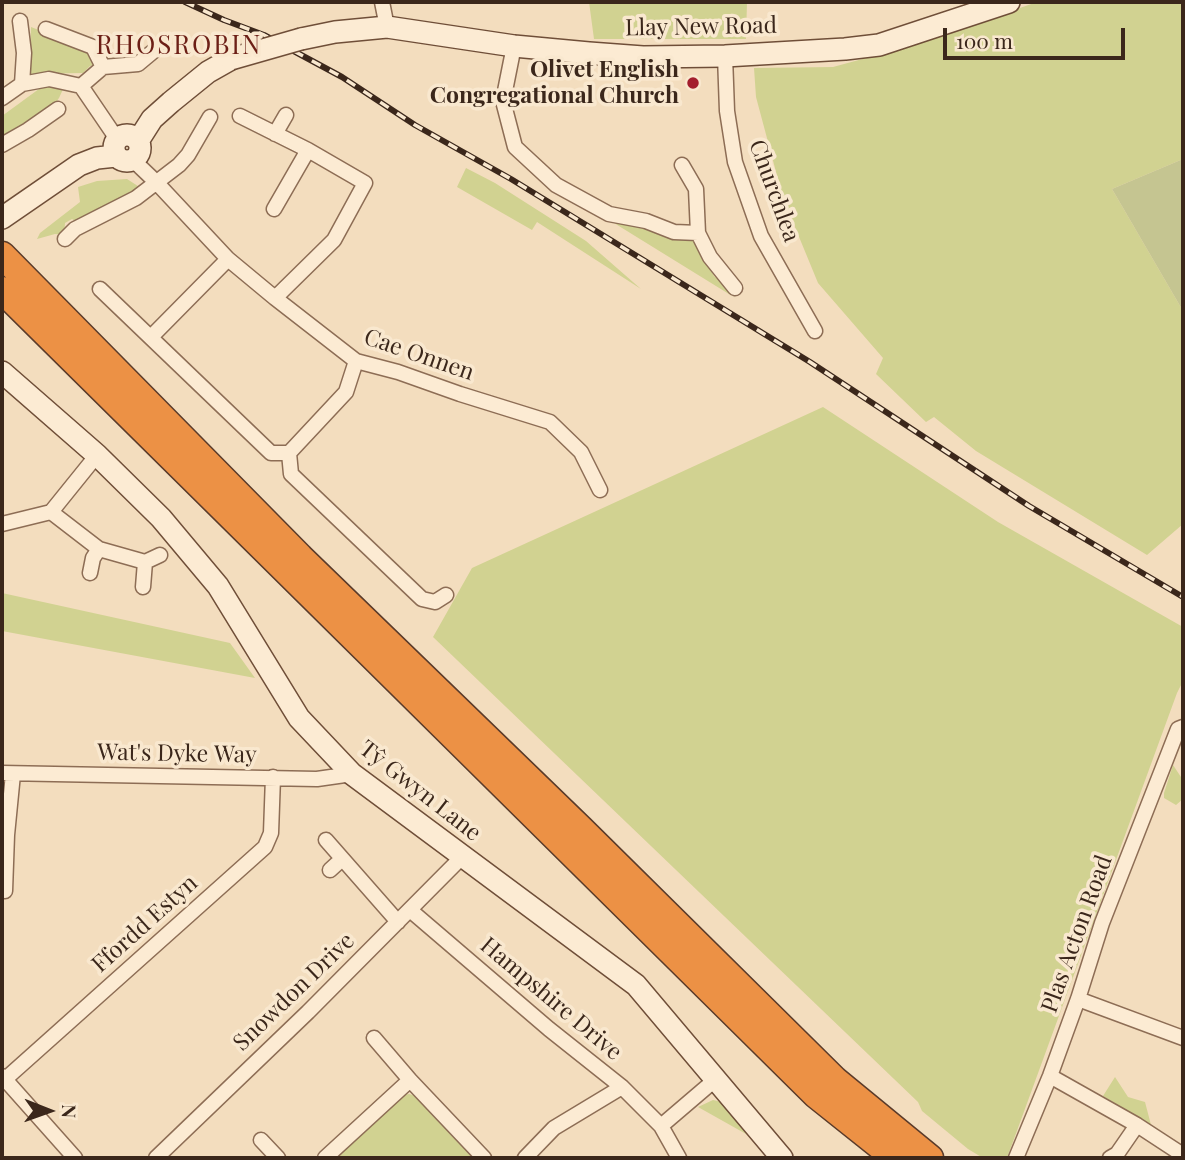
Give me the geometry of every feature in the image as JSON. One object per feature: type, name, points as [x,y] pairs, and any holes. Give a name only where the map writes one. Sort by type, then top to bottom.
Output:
[{"type":"highway","points":[[2,255],[300,557],[835,1080],[930,1158]]},
{"type":"highway","points":[[2,290],[807,1085],[895,1158]]},
{"type":"street","points":[[382,2],[387,27]]},
{"type":"street","name":"Llay New Road","points":[[126,149],[170,102],[208,72],[231,59],[335,32],[387,27],[514,46],[643,57],[725,56],[879,45],[998,4]]},
{"type":"street","points":[[20,21],[24,54],[22,84]]},
{"type":"street","points":[[46,29],[93,47],[103,67]]},
{"type":"street","points":[[514,46],[503,101],[514,147],[556,185],[609,214],[646,221],[674,232],[698,233]]},
{"type":"street","points":[[2,98],[22,84],[49,79],[81,86],[103,67],[138,64],[156,49]]},
{"type":"street","name":"Churchlea","points":[[725,56],[727,111],[735,162],[761,236],[815,331]]},
{"type":"street","name":"Cae Onnen","points":[[81,86],[126,149],[156,182],[228,260],[275,299],[356,361],[398,372],[550,422],[581,452],[600,490]]},
{"type":"street","points":[[2,145],[58,108]]},
{"type":"street","points":[[275,134],[286,115]]},
{"type":"street","points":[[240,116],[309,150],[365,183],[334,240],[275,299]]},
{"type":"street","points":[[71,230],[136,198],[180,165],[190,139],[210,117]]},
{"type":"street","points":[[2,218],[79,165],[126,149]]},
{"type":"street","points":[[274,209],[309,150]]},
{"type":"street","points":[[682,165],[696,188],[698,233],[710,257],[735,288]]},
{"type":"street","points":[[151,337],[228,260]]},
{"type":"street","points":[[100,289],[271,453],[289,453],[346,392],[356,361]]},
{"type":"street","name":"Tŷ Gwyn Lane","points":[[2,372],[97,455],[161,518],[218,586],[299,718],[352,774],[636,985],[782,1158]]},
{"type":"street","points":[[289,453],[291,474],[422,598],[435,602],[446,595]]},
{"type":"street","points":[[2,524],[51,512],[97,455]]},
{"type":"street","points":[[51,512],[99,550],[145,562],[160,555]]},
{"type":"street","points":[[90,573],[93,558],[99,550]]},
{"type":"street","points":[[143,587],[145,562]]},
{"type":"street","name":"Plas Acton Road","points":[[1016,1158],[1050,1076],[1102,923],[1178,729],[1183,727]]},
{"type":"street","points":[[5,891],[7,773]]},
{"type":"street","name":"Wat's Dyke Way","points":[[7,773],[317,779],[352,774]]},
{"type":"street","name":"Ffordd Estyn","points":[[3,1079],[265,847],[271,833],[273,777]]},
{"type":"street","points":[[326,840],[398,922]]},
{"type":"street","name":"Snowdon Drive","points":[[156,1158],[462,858]]},
{"type":"street","points":[[330,870],[342,859]]},
{"type":"street","name":"Hampshire Drive","points":[[410,910],[549,1029],[622,1087],[662,1126],[679,1158]]},
{"type":"street","points":[[1078,999],[1183,1038]]},
{"type":"street","points":[[374,1038],[484,1158]]},
{"type":"street","points":[[1050,1076],[1137,1125],[1183,1155]]},
{"type":"street","points":[[3,1079],[75,1158]]},
{"type":"street","points":[[662,1126],[716,1079]]},
{"type":"street","points":[[325,1158],[410,1080]]},
{"type":"street","points":[[525,1158],[554,1128],[622,1087]]},
{"type":"street","points":[[1110,1158],[1118,1154],[1137,1125]]},
{"type":"street","points":[[261,1140],[278,1158]]},
{"type":"green space","points":[[589,2],[747,2],[746,39],[594,39]]},
{"type":"green space","points":[[1037,2],[1183,2],[1183,159],[1112,189],[1183,311],[1183,524],[1147,555],[976,451],[934,417],[926,422],[876,374],[883,358],[818,283],[783,198],[756,97],[754,68],[833,67],[914,45]]},
{"type":"green space","points":[[31,27],[85,48],[96,61],[94,65],[83,73],[28,74]]},
{"type":"green space","points":[[43,86],[64,87],[51,109],[2,140],[2,116]]},
{"type":"green space","points":[[1183,159],[1183,311],[1112,189]]},
{"type":"green space","points":[[466,168],[495,183],[586,241],[641,289],[537,222],[532,230],[457,187]]},
{"type":"green space","points":[[127,179],[141,188],[77,222],[72,219],[65,223],[64,235],[55,234],[37,239],[40,233],[80,202],[78,187],[97,181]]},
{"type":"green space","points":[[593,210],[694,239],[714,276],[730,289],[731,295],[737,299]]},
{"type":"green space","points":[[823,407],[998,522],[1183,627],[1183,681],[1007,1158],[983,1158],[922,1111],[918,1102],[433,637],[472,568]]},
{"type":"green space","points":[[2,593],[230,643],[255,678],[2,631]]},
{"type":"green space","points":[[1173,765],[1183,780],[1183,799],[1176,805],[1164,798]]},
{"type":"green space","points":[[1115,1077],[1128,1097],[1145,1102],[1151,1125],[1103,1096]]},
{"type":"green space","points":[[409,1094],[416,1096],[474,1158],[335,1158],[397,1100]]},
{"type":"green space","points":[[713,1100],[726,1103],[755,1139],[698,1107]]},
{"type":"railway","points":[[185,2],[264,35],[342,77],[415,125],[511,179],[810,362],[1029,506],[1183,597]]},
{"type":"place","name":"Olivet English Congregational Church","points":[[693,83]]},
{"type":"district","name":"RHOSROBIN","points":[[179,46]]}]
